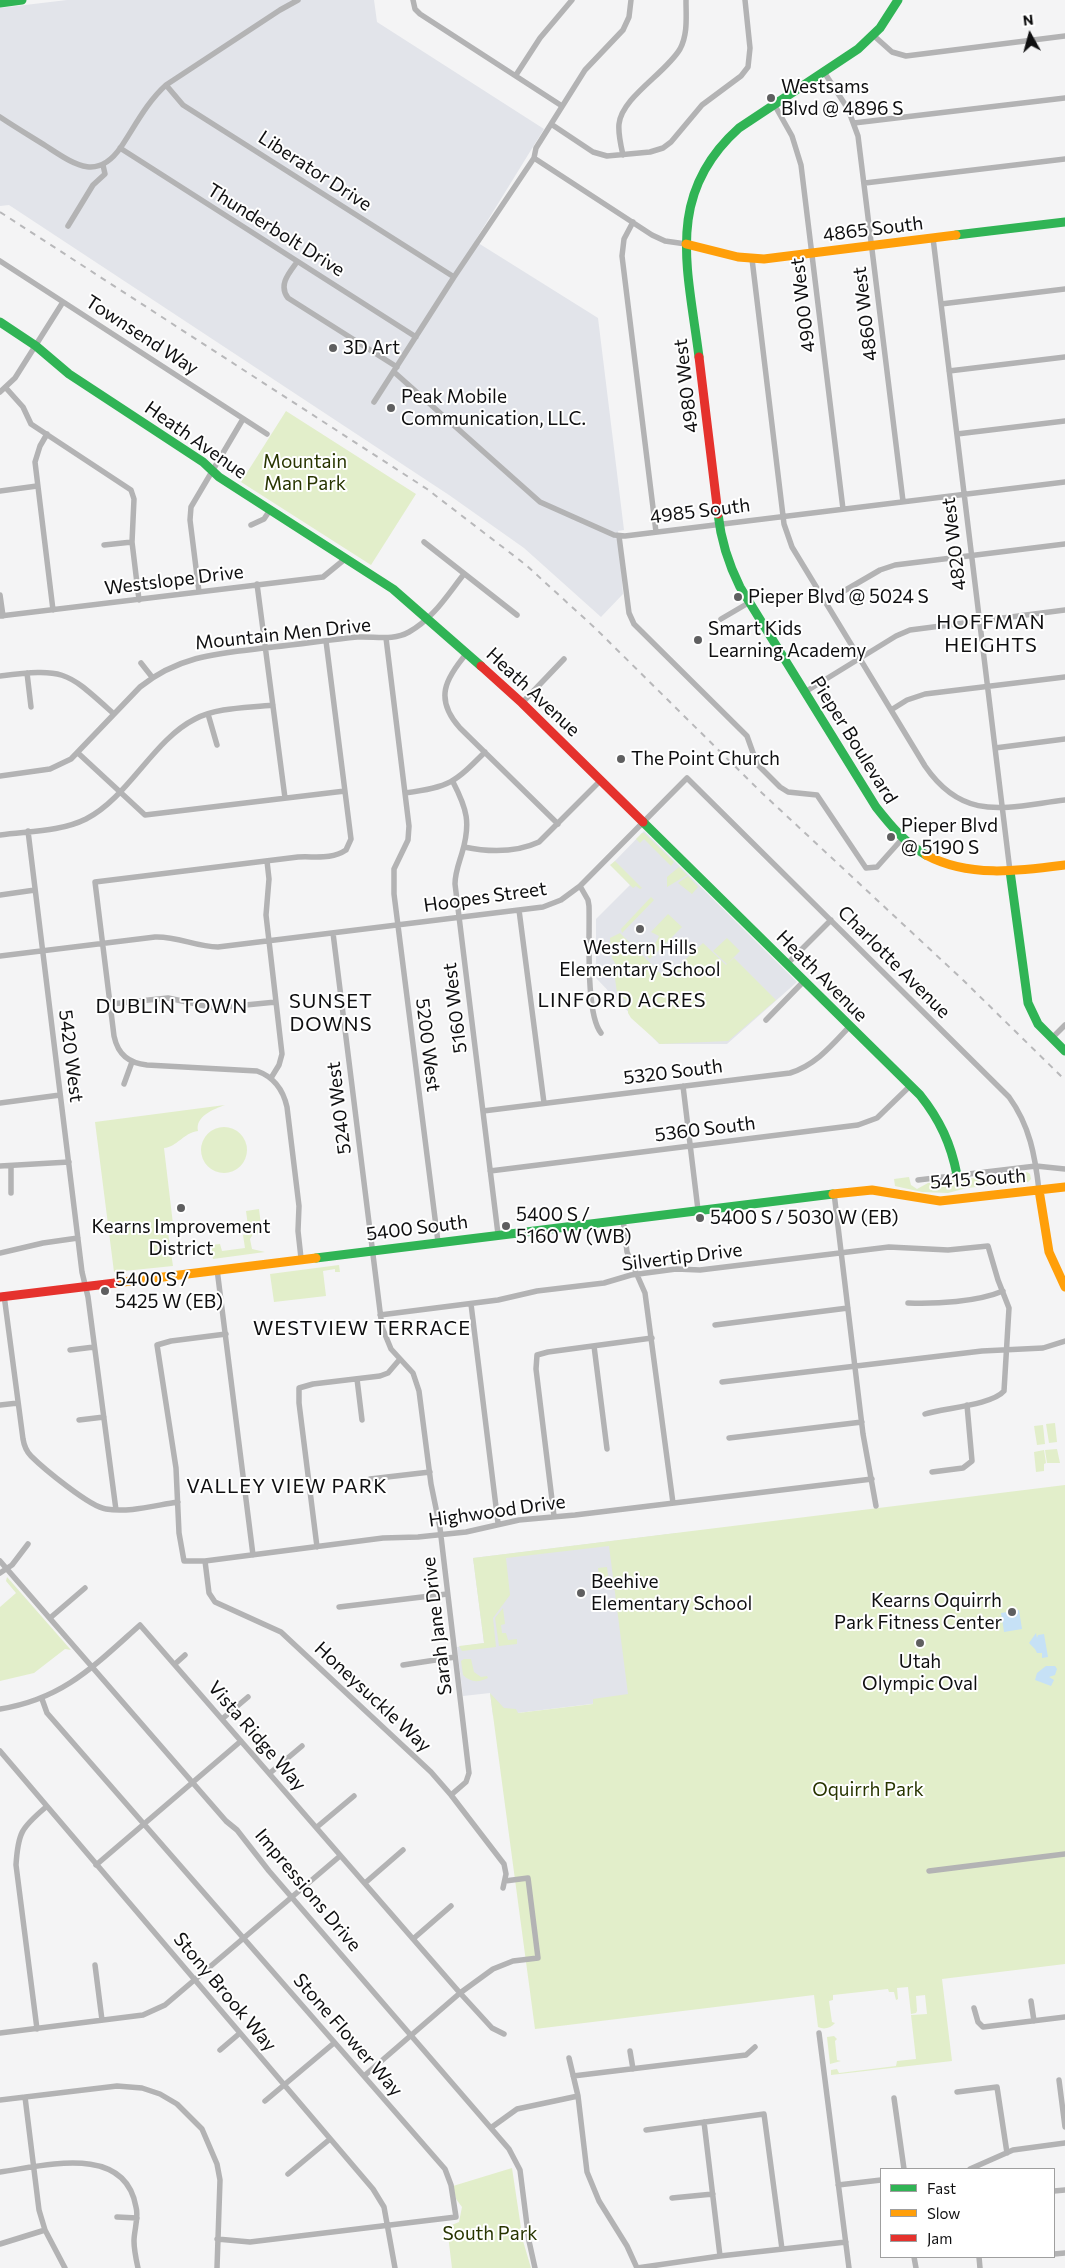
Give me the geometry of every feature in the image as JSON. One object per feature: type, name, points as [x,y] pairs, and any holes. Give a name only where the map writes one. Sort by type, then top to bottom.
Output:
[{"type":"street","points":[[0,3],[22,0]]},
{"type":"street","points":[[0,117],[75,164],[90,167],[103,165],[120,148],[152,99],[166,85],[298,0]]},
{"type":"street","points":[[413,0],[415,9],[420,14],[562,106]]},
{"type":"street","points":[[516,75],[540,38],[572,0]]},
{"type":"street","points":[[374,402],[454,277],[534,158],[536,148],[585,70],[623,30],[629,17],[631,0]]},
{"type":"street","points":[[623,155],[620,119],[638,92],[680,49],[686,32],[686,0]]},
{"type":"street","points":[[551,124],[600,155],[623,155],[650,152],[663,148],[671,142],[702,105],[745,72],[751,56],[744,0]]},
{"type":"street","name":"4980 West","points":[[719,524],[686,244],[686,221],[690,199],[705,166],[732,133],[858,49],[887,18],[898,0]]},
{"type":"street","points":[[873,35],[892,52],[906,56],[1065,36]]},
{"type":"street","name":"4860 West","points":[[824,72],[854,123],[858,136],[903,502]]},
{"type":"street","name":"Liberator Drive","points":[[166,85],[183,105],[454,277]]},
{"type":"street","points":[[854,123],[1065,98]]},
{"type":"street","name":"4900 West","points":[[774,104],[792,136],[799,156],[843,509]]},
{"type":"street","name":"Thunderbolt Drive","points":[[120,148],[416,337]]},
{"type":"street","points":[[534,158],[658,238],[686,244]]},
{"type":"street","points":[[865,183],[1065,159]]},
{"type":"street","points":[[68,226],[93,185],[105,174],[103,165]]},
{"type":"street","points":[[633,222],[624,239],[622,256],[656,532]]},
{"type":"street","name":"4865 South","points":[[686,244],[752,259],[1065,222]]},
{"type":"street","name":"4820 West","points":[[933,238],[1026,995],[1034,1017],[1065,1051]]},
{"type":"street","points":[[752,259],[783,516],[787,536],[792,548],[926,766],[943,789],[963,802],[976,806],[1003,808],[1065,800]]},
{"type":"street","name":"Townsend Way","points":[[0,261],[267,434]]},
{"type":"street","name":"4985 South","points":[[297,262],[284,282],[284,291],[288,298],[395,370],[540,502],[603,532],[619,536],[656,532],[1065,482]]},
{"type":"street","points":[[941,304],[1065,289]]},
{"type":"street","points":[[0,392],[6,388],[36,346],[63,302]]},
{"type":"street","name":"Heath Avenue","points":[[0,322],[36,346],[59,368],[195,456],[212,471],[270,510],[393,589],[428,618],[522,703],[910,1086],[937,1116],[946,1131],[953,1152],[957,1175]]},
{"type":"street","points":[[949,371],[1065,357]]},
{"type":"street","points":[[6,388],[23,407],[32,424],[131,490],[134,499],[132,542],[139,600]]},
{"type":"street","points":[[199,592],[190,512],[194,502],[210,478],[212,471],[244,419]]},
{"type":"street","points":[[957,434],[1065,421]]},
{"type":"street","points":[[47,434],[40,446],[36,462],[37,486],[53,610]]},
{"type":"street","points":[[0,491],[37,486]]},
{"type":"street","points":[[251,525],[264,518],[270,510]]},
{"type":"street","name":"Pieper Boulevard","points":[[719,524],[728,562],[750,602],[876,808],[902,838],[916,849],[946,864],[984,872],[1065,865]]},
{"type":"street","points":[[619,536],[629,613],[634,624],[747,736],[752,743],[757,764],[774,782],[788,792],[817,795],[863,866],[870,869],[879,865],[902,838]]},
{"type":"street","points":[[104,545],[132,542]]},
{"type":"street","points":[[424,542],[517,615]]},
{"type":"street","points":[[825,602],[887,567],[1065,544]]},
{"type":"street","name":"Westslope Drive","points":[[1,616],[323,577],[345,559]]},
{"type":"street","name":"Mountain Men Drive","points":[[0,776],[50,769],[62,764],[78,753],[152,677],[167,669],[194,658],[360,637],[386,638],[408,632],[428,618],[464,574]]},
{"type":"street","points":[[258,584],[285,798]]},
{"type":"street","points":[[0,595],[1,616]]},
{"type":"street","points":[[721,619],[750,602]]},
{"type":"street","points":[[805,692],[910,630],[1065,610]]},
{"type":"street","name":"5200 West","points":[[386,638],[409,833],[393,875],[438,1242]]},
{"type":"street","points":[[301,1258],[298,1231],[299,1206],[283,1094],[271,1078],[257,1071],[148,1065],[132,1062],[123,1056],[116,1044],[95,882],[307,856],[323,858],[335,856],[346,850],[351,839],[326,641]]},
{"type":"street","points":[[467,653],[448,677],[445,700],[449,714],[558,824]]},
{"type":"street","points":[[522,703],[564,659]]},
{"type":"street","points":[[142,663],[152,677]]},
{"type":"street","points":[[0,676],[48,672],[66,676],[80,684],[114,714]]},
{"type":"street","points":[[27,673],[31,707]]},
{"type":"street","points":[[891,710],[917,696],[1065,678]]},
{"type":"street","points":[[0,835],[56,828],[86,819],[101,810],[182,726],[208,714],[273,705]]},
{"type":"street","points":[[208,714],[218,745]]},
{"type":"street","points":[[995,748],[1065,739]]},
{"type":"street","points":[[405,793],[435,789],[453,782],[485,752]]},
{"type":"street","points":[[78,753],[144,815],[345,791]]},
{"type":"street","name":"Hoopes Street","points":[[0,956],[164,937],[210,947],[519,910],[551,904],[568,896],[580,886],[687,778]]},
{"type":"street","name":"Charlotte Avenue","points":[[687,778],[1009,1097],[1028,1129],[1039,1190]]},
{"type":"street","points":[[464,847],[495,851],[528,846],[539,842],[601,780]]},
{"type":"street","name":"5160 West","points":[[453,782],[468,817],[464,847],[455,878],[498,1234]]},
{"type":"street","name":"5420 West","points":[[28,831],[78,1238],[116,1510]]},
{"type":"street","points":[[267,861],[269,879],[266,915],[282,1054],[279,1065],[271,1078]]},
{"type":"street","points":[[580,886],[588,900],[589,906],[591,988],[595,1021],[601,1033]]},
{"type":"street","points":[[0,895],[35,890]]},
{"type":"street","points":[[519,910],[544,1103]]},
{"type":"street","points":[[787,964],[831,920]]},
{"type":"street","name":"5240 West","points":[[334,933],[372,1250]]},
{"type":"street","points":[[766,1020],[804,981]]},
{"type":"street","points":[[110,1004],[168,998],[215,1008],[276,1002]]},
{"type":"street","points":[[1052,1038],[1065,1025]]},
{"type":"street","name":"5320 South","points":[[483,1111],[798,1070],[819,1058],[850,1026]]},
{"type":"street","points":[[124,1084],[132,1062]]},
{"type":"street","points":[[683,1086],[698,1210]]},
{"type":"street","name":"5360 South","points":[[490,1171],[858,1125],[877,1118],[910,1086]]},
{"type":"street","points":[[0,1103],[60,1095]]},
{"type":"street","points":[[0,1166],[69,1162]]},
{"type":"street","points":[[10,1166],[12,1193]]},
{"type":"street","points":[[918,1180],[1036,1166],[1065,1169]]},
{"type":"street","name":"5415 South","points":[[834,1193],[872,1190],[940,1201],[1065,1187]]},
{"type":"street","points":[[1039,1190],[1049,1257],[1065,1287]]},
{"type":"street","points":[[834,1193],[862,1422],[876,1506]]},
{"type":"street","name":"5400 South","points":[[1,1295],[834,1193]]},
{"type":"street","points":[[623,1219],[627,1252],[645,1293],[673,1503]]},
{"type":"street","points":[[0,1253],[43,1243],[78,1238]]},
{"type":"street","name":"Silvertip Drive","points":[[380,1316],[604,1283],[638,1274],[676,1269],[700,1270],[889,1247],[948,1250],[988,1246],[1003,1291]]},
{"type":"street","name":"Sarah Jane Drive","points":[[372,1250],[380,1316],[386,1342],[408,1366],[417,1381],[441,1534],[469,1773],[466,1782],[451,1795]]},
{"type":"street","points":[[217,1269],[253,1555]]},
{"type":"street","points":[[908,1303],[928,1303],[988,1296],[1003,1291],[1010,1314],[1004,1391],[988,1400],[925,1414]]},
{"type":"street","points":[[1,1295],[26,1450],[95,1506],[116,1510],[178,1502],[175,1455],[157,1345],[171,1341],[226,1334]]},
{"type":"street","points":[[470,1304],[498,1523]]},
{"type":"street","points":[[715,1325],[848,1308]]},
{"type":"street","points":[[554,1516],[536,1369],[537,1355],[652,1338]]},
{"type":"street","points":[[722,1382],[1006,1349],[1043,1348],[1065,1341]]},
{"type":"street","points":[[594,1346],[607,1449]]},
{"type":"street","points":[[70,1350],[94,1347]]},
{"type":"street","points":[[318,1547],[299,1403],[300,1388],[388,1373],[400,1358]]},
{"type":"street","points":[[357,1379],[362,1420]]},
{"type":"street","points":[[0,1405],[18,1403]]},
{"type":"street","points":[[932,1472],[963,1468],[972,1461],[967,1405]]},
{"type":"street","points":[[79,1420],[104,1418]]},
{"type":"street","points":[[729,1438],[862,1422]]},
{"type":"street","points":[[370,1479],[430,1472]]},
{"type":"street","name":"Highwood Drive","points":[[178,1502],[179,1533],[184,1561],[205,1561],[383,1538],[466,1532],[498,1523],[872,1479]]},
{"type":"street","points":[[0,1573],[12,1566],[28,1544]]},
{"type":"street","name":"Impressions Drive","points":[[0,1561],[226,1821],[237,1830],[293,1898],[509,2148],[520,2170],[529,2241],[535,2268]]},
{"type":"street","name":"Honeysuckle Way","points":[[205,1561],[209,1593],[215,1602],[281,1632],[415,1756],[451,1795],[504,1864],[506,1874],[503,1888]]},
{"type":"street","points":[[50,1618],[85,1588]]},
{"type":"street","points":[[339,1607],[447,1594]]},
{"type":"street","name":"Vista Ridge Way","points":[[0,1709],[20,1706],[42,1699],[65,1688],[92,1668],[140,1625],[460,1994],[492,2028],[504,2034]]},
{"type":"street","points":[[175,1664],[185,1655]]},
{"type":"street","points":[[403,1665],[455,1657]]},
{"type":"street","points":[[222,1719],[248,1697]]},
{"type":"street","name":"Stone Flower Way","points":[[42,1699],[47,1712],[445,2170],[451,2185],[456,2217],[250,2242],[217,2239]]},
{"type":"street","points":[[96,1865],[241,1741]]},
{"type":"street","points":[[270,1773],[302,1746]]},
{"type":"street","name":"Stony Brook Way","points":[[0,1751],[373,2189],[384,2207],[389,2226],[395,2268]]},
{"type":"street","points":[[317,1827],[354,1796]]},
{"type":"street","points":[[37,2028],[16,1866],[18,1839],[29,1821],[46,1807]]},
{"type":"street","points":[[365,1883],[403,1850]]},
{"type":"street","points":[[929,1871],[1065,1854]]},
{"type":"street","points":[[0,2033],[143,2016],[166,2006],[340,1856]]},
{"type":"street","points":[[364,2076],[460,1994],[493,1969],[513,1961],[538,1958],[528,1878],[505,1881]]},
{"type":"street","points":[[413,1939],[451,1906]]},
{"type":"street","points":[[95,1965],[102,2020]]},
{"type":"street","points":[[1031,2001],[1034,2021]]},
{"type":"street","points":[[974,2008],[980,2025],[987,2027],[1065,2017]]},
{"type":"street","points":[[220,2050],[240,2033]]},
{"type":"street","points":[[819,2033],[849,2268]]},
{"type":"street","points":[[265,2101],[334,2043]]},
{"type":"street","points":[[573,2076],[746,2055],[755,2047]]},
{"type":"street","points":[[630,2051],[633,2069]]},
{"type":"street","points":[[569,2058],[578,2096],[587,2172],[599,2202],[627,2246],[637,2268],[720,2256],[846,2242]]},
{"type":"street","points":[[1059,2080],[1065,2126]]},
{"type":"street","points":[[0,2100],[117,2086],[142,2088],[160,2094],[177,2104],[202,2129],[217,2164],[220,2180],[217,2268]]},
{"type":"street","points":[[958,2092],[997,2087],[1006,2153]]},
{"type":"street","points":[[492,2127],[517,2109],[578,2096]]},
{"type":"street","points":[[25,2097],[39,2210],[45,2230],[65,2268]]},
{"type":"street","points":[[894,2098],[904,2168]]},
{"type":"street","points":[[646,2130],[764,2114],[782,2249]]},
{"type":"street","points":[[704,2122],[720,2256]]},
{"type":"street","points":[[288,2174],[330,2139]]},
{"type":"street","points":[[973,2168],[1006,2153],[1065,2143]]},
{"type":"street","points":[[0,2172],[83,2162],[104,2166],[118,2175],[134,2197],[137,2218],[134,2245],[138,2268]]},
{"type":"street","points":[[838,2185],[880,2180]]},
{"type":"street","points":[[672,2198],[713,2194]]},
{"type":"street","points":[[118,2217],[137,2218]]},
{"type":"street","points":[[0,2244],[45,2230]]},
{"type":"shaded area","points":[[67,0],[374,0],[377,22],[544,129],[475,241],[598,318],[624,530],[618,531],[623,594],[601,617],[524,548],[449,495],[9,205],[0,206],[0,8]]},
{"type":"shaded area","points":[[644,831],[797,982],[727,1044],[659,1044],[596,978],[596,919],[630,885],[611,865]]},
{"type":"shaded area","name":"Beehive Elementary School","points":[[677,1533],[698,1691],[493,1716],[490,1693],[463,1696],[457,1647],[484,1643],[473,1558]]},
{"type":"green space","name":"Mountain Man Park","points":[[286,411],[416,494],[371,565],[241,482]]},
{"type":"green space","points":[[642,833],[674,862],[671,866],[644,839],[640,843],[636,839]]},
{"type":"green space","points":[[615,861],[642,888],[640,889],[636,886],[633,888],[610,865]]},
{"type":"green space","points":[[679,867],[687,875],[667,887],[667,877]]},
{"type":"green space","points":[[688,876],[698,887],[692,894],[678,883]]},
{"type":"green space","points":[[651,897],[654,900],[622,933],[621,929]]},
{"type":"green space","points":[[668,914],[682,927],[650,959],[644,953],[651,948],[659,936],[651,932]]},
{"type":"green space","points":[[620,933],[664,977],[668,976],[703,943],[726,965],[734,958],[776,1000],[728,1041],[660,1044],[631,1018],[628,1013],[628,1002],[617,993],[614,971],[618,968],[612,958],[610,938]]},
{"type":"green space","points":[[727,938],[740,951],[727,964],[713,951]]},
{"type":"green space","points":[[225,1105],[202,1117],[199,1121],[198,1131],[188,1134],[173,1145],[164,1148],[173,1224],[167,1226],[173,1266],[114,1272],[95,1122]]},
{"type":"green space","points":[[219,1127],[229,1127],[243,1137],[247,1150],[243,1163],[237,1169],[229,1173],[219,1173],[205,1163],[201,1155],[201,1145],[211,1131]]},
{"type":"green space","points":[[1027,1172],[1030,1174],[1031,1179],[1028,1182],[967,1188],[948,1193],[922,1192],[895,1186],[894,1179],[909,1177],[911,1185],[917,1189],[928,1183]]},
{"type":"green space","points":[[259,1209],[262,1233],[253,1234],[250,1239],[252,1249],[265,1252],[213,1259],[211,1245],[220,1244],[222,1251],[245,1248],[243,1235],[249,1233],[246,1211]]},
{"type":"green space","points":[[339,1265],[340,1272],[335,1272],[335,1269],[323,1271],[326,1296],[274,1302],[270,1274]]},
{"type":"green space","points":[[1055,1423],[1057,1442],[1049,1443],[1046,1424]]},
{"type":"green space","points":[[1043,1425],[1045,1444],[1037,1445],[1034,1426]]},
{"type":"green space","points":[[1057,1449],[1060,1463],[1047,1463],[1045,1450]]},
{"type":"green space","points":[[1044,1450],[1046,1463],[1044,1464],[1044,1471],[1036,1472],[1034,1452]]},
{"type":"green space","name":"Oquirrh Park","points":[[1065,1485],[1065,1964],[942,1979],[952,2061],[831,2075],[831,2070],[837,2069],[839,2073],[896,2066],[897,2061],[916,2059],[911,2015],[927,2014],[925,1995],[916,1996],[917,2011],[911,2014],[908,1987],[897,1988],[898,1999],[896,2000],[894,1992],[889,1992],[888,1989],[833,1995],[833,2000],[829,2001],[832,2022],[835,2023],[827,2028],[818,2027],[814,1995],[535,2029],[490,1693],[504,1708],[516,1709],[518,1713],[593,1704],[593,1699],[628,1694],[609,1546],[506,1558],[510,1595],[493,1618],[496,1647],[462,1651],[459,1646],[484,1643],[473,1558]]},
{"type":"green space","points":[[607,1567],[609,1584],[600,1585],[598,1568]]},
{"type":"green space","points":[[7,1577],[71,1650],[65,1649],[34,1673],[0,1681],[0,1607],[16,1593],[6,1581]]},
{"type":"green space","points":[[503,1608],[505,1624],[501,1625],[502,1633],[506,1633],[508,1640],[517,1639],[517,1644],[499,1646],[495,1618]]},
{"type":"green space","points":[[471,1659],[474,1672],[481,1677],[487,1676],[488,1678],[478,1681],[471,1680],[463,1675],[461,1661]]},
{"type":"green space","points":[[834,2036],[837,2039],[835,2041],[837,2060],[841,2061],[830,2064],[827,2037]]},
{"type":"green space","name":"South Park","points":[[512,2168],[523,2241],[531,2268],[452,2268],[447,2227],[459,2222],[462,2207],[456,2199],[453,2186]]},
{"type":"water","points":[[1019,1610],[1022,1629],[1004,1632],[1001,1613]]},
{"type":"water","points":[[1036,1633],[1037,1638],[1038,1635],[1044,1634],[1048,1657],[1042,1658],[1042,1653],[1037,1653],[1029,1643]]},
{"type":"water","points":[[1046,1666],[1055,1666],[1057,1669],[1055,1675],[1049,1677],[1054,1680],[1051,1686],[1035,1680],[1037,1673]]},
{"type":"railway","points":[[0,212],[427,489],[526,565],[595,628],[762,793],[963,980],[1065,1080]]},
{"type":"traffic: fast","points":[[0,3],[22,0]]},
{"type":"traffic: fast","points":[[699,357],[687,264],[687,235],[690,207],[700,180],[715,153],[739,128],[858,49],[880,28],[898,0]]},
{"type":"traffic: fast","points":[[956,235],[1065,222]]},
{"type":"traffic: fast","points":[[0,322],[36,346],[69,374],[203,462],[219,477],[393,589],[481,666]]},
{"type":"traffic: fast","points":[[718,514],[726,552],[740,587],[876,807],[905,840],[926,855]]},
{"type":"traffic: fast","points":[[643,822],[920,1095],[944,1133],[952,1153],[957,1175]]},
{"type":"traffic: fast","points":[[1010,871],[1028,1003],[1038,1024],[1065,1051]]},
{"type":"traffic: fast","points":[[316,1258],[833,1194]]},
{"type":"traffic: slow","points":[[686,244],[738,257],[764,259],[956,235]]},
{"type":"traffic: slow","points":[[926,855],[942,862],[977,870],[1012,871],[1065,865]]},
{"type":"traffic: slow","points":[[833,1194],[872,1190],[940,1201],[1065,1187]]},
{"type":"traffic: slow","points":[[1039,1190],[1049,1252],[1065,1287]]},
{"type":"traffic: slow","points":[[115,1283],[316,1258]]},
{"type":"traffic: jam","points":[[699,357],[718,514]]},
{"type":"traffic: jam","points":[[481,666],[522,703],[643,822]]},
{"type":"traffic: jam","points":[[0,1297],[115,1283]]},
{"type":"place","name":"Westsams Blvd @ 4896 S","points":[[771,98]]},
{"type":"place","name":"3D Art","points":[[333,348]]},
{"type":"place","name":"Peak Mobile Communication, LLC.","points":[[391,408]]},
{"type":"place","name":"Pieper Blvd @ 5024 S","points":[[738,597]]},
{"type":"place","name":"Smart Kids Learning Academy","points":[[698,640]]},
{"type":"place","name":"The Point Church","points":[[621,759]]},
{"type":"place","name":"Pieper Blvd @ 5190 S","points":[[891,837]]},
{"type":"place","name":"Western Hills Elementary School","points":[[640,929]]},
{"type":"place","name":"Kearns Improvement District","points":[[181,1208]]},
{"type":"place","name":"5400 S / 5030 W (EB)","points":[[700,1218]]},
{"type":"place","name":"5400 S / 5160 W (WB)","points":[[506,1226]]},
{"type":"place","name":"5400 S / 5425 W (EB)","points":[[105,1291]]},
{"type":"place","name":"Beehive Elementary School","points":[[581,1593]]},
{"type":"place","name":"Kearns Oquirrh Park Fitness Center","points":[[1012,1612]]},
{"type":"place","name":"Utah Olympic Oval","points":[[920,1643]]},
{"type":"district","name":"HOFFMAN HEIGHTS","points":[[991,634]]},
{"type":"district","name":"LINFORD ACRES","points":[[622,1000]]},
{"type":"district","name":"DUBLIN TOWN","points":[[172,1006]]},
{"type":"district","name":"SUNSET DOWNS","points":[[331,1012]]},
{"type":"district","name":"WESTVIEW TERRACE","points":[[362,1328]]},
{"type":"district","name":"VALLEY VIEW PARK","points":[[287,1486]]}]
